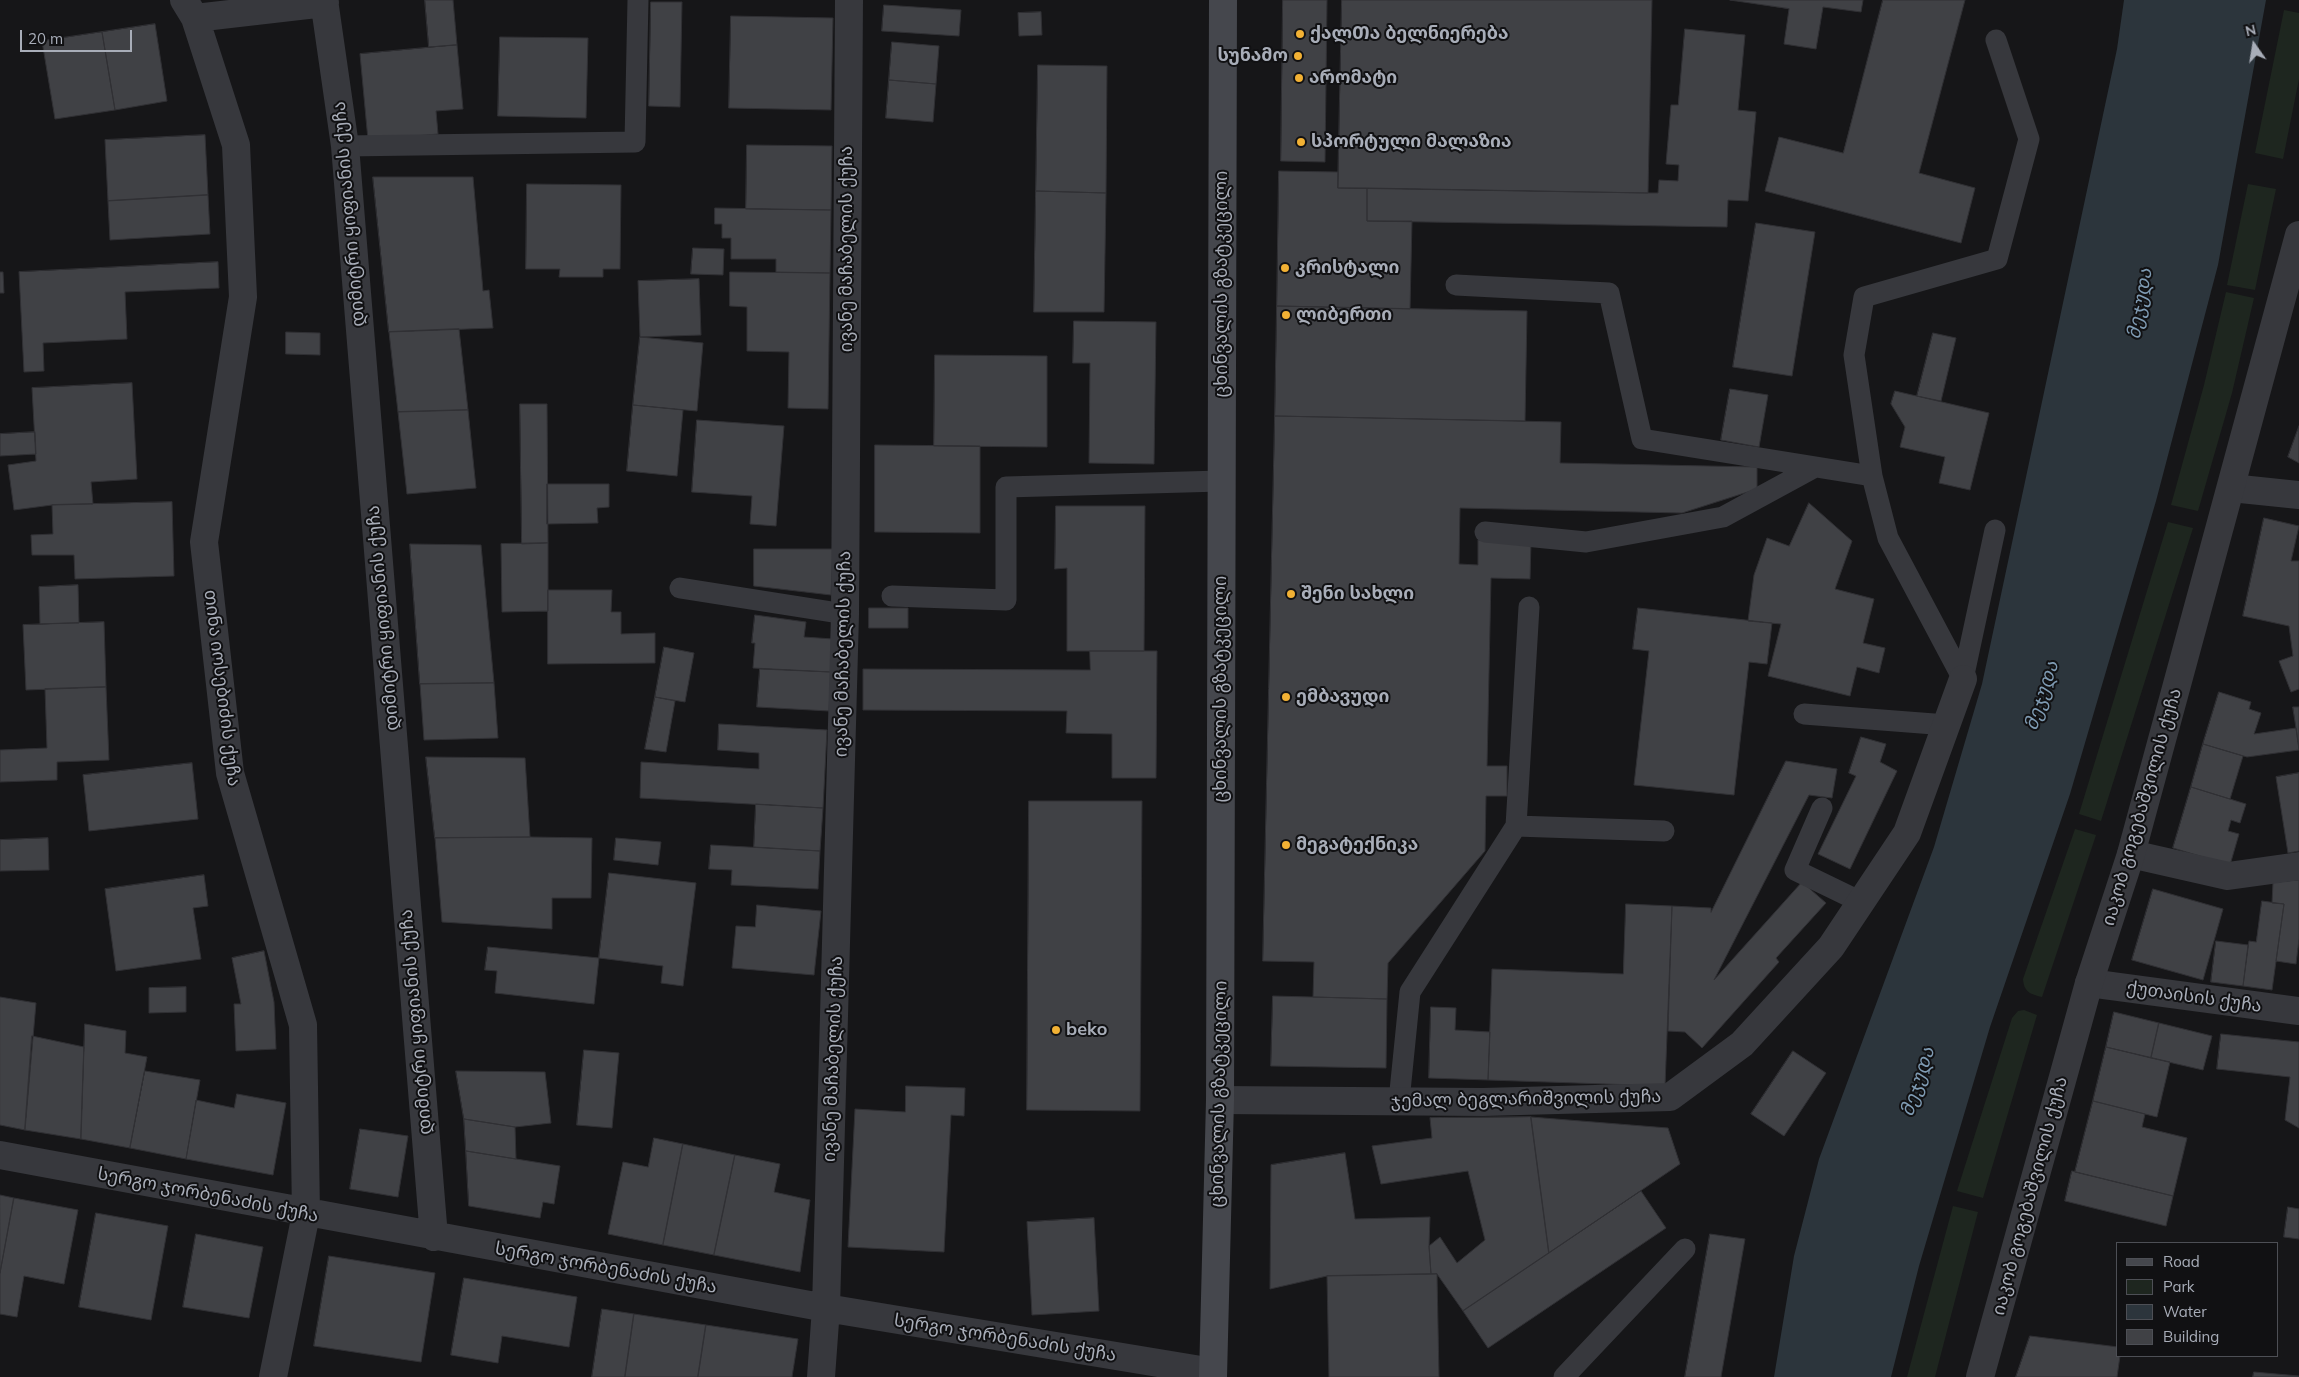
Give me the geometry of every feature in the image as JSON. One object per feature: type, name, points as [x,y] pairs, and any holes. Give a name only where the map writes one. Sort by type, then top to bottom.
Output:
[{"type":"main road","name":"ცხინვალის გზატკეცილი","points":[[1213,1375],[1220,1100],[1223,0]]},
{"type":"street","name":"ივანე მაჩაბელის ქუჩა","points":[[821,1377],[826,1308],[845,614],[849,0]]},
{"type":"street","name":"დიმიტრი ყიფიანის ქუჩა","points":[[325,1],[345,146],[434,1237]]},
{"type":"street","points":[[190,9],[325,1]]},
{"type":"street","name":"თინა იოსებიძის ქუჩა","points":[[190,9],[236,145],[243,297],[204,542],[230,773],[304,1025],[306,1214],[273,1377]]},
{"type":"street","name":"იაკობ გოგებაშვილის ქუჩა","points":[[1980,1377],[2089,983],[2131,854],[2232,488],[2299,235]]},
{"type":"street","points":[[2232,488],[2299,496]]},
{"type":"street","name":"ჯემალ ბეგლარიშვილის ქუჩა","points":[[1220,1100],[1483,1102],[1670,1097],[1742,1044],[1831,947],[1907,833],[1963,679]]},
{"type":"street","points":[[2131,854],[2228,876],[2299,866]]},
{"type":"street","name":"ქუთაისის ქუჩა","points":[[2089,983],[2299,1011]]},
{"type":"street","name":"სერგო ჯორბენაძის ქუჩა","points":[[0,1155],[306,1214],[826,1308],[1213,1375]]},
{"type":"lane","points":[[345,146],[635,142],[638,0]]},
{"type":"lane","points":[[1963,679],[1888,538],[1872,476],[1854,355],[1864,297],[1997,259],[2029,139],[1996,40]]},
{"type":"lane","points":[[1456,285],[1609,293],[1642,439],[1872,476]]},
{"type":"lane","points":[[1485,532],[1586,542],[1723,517],[1815,467]]},
{"type":"lane","points":[[892,596],[1006,600],[1006,487],[1221,481]]},
{"type":"lane","points":[[1963,679],[1996,530]]},
{"type":"lane","points":[[680,588],[845,614]]},
{"type":"lane","points":[[1399,1101],[1410,992],[1516,826],[1529,608]]},
{"type":"lane","points":[[1804,714],[1946,724]]},
{"type":"lane","points":[[1822,808],[1795,870],[1861,902]]},
{"type":"lane","points":[[1516,826],[1664,831]]},
{"type":"lane","points":[[1564,1377],[1685,1249]]},
{"type":"green space","points":[[2284,10],[2299,13],[2299,79],[2283,159],[2255,153]]},
{"type":"green space","points":[[2248,184],[2276,189],[2255,290],[2227,285]]},
{"type":"green space","points":[[2226,292],[2254,298],[2232,393],[2198,511],[2171,505],[2204,385]]},
{"type":"green space","points":[[2168,522],[2193,528],[2101,821],[2079,814]]},
{"type":"green space","points":[[2075,829],[2096,835],[2042,997],[2028,992],[2023,979]]},
{"type":"green space","points":[[2024,1010],[2037,1015],[1983,1198],[1957,1191],[2012,1018],[2018,1011]]},
{"type":"green space","points":[[1953,1206],[1978,1212],[1935,1377],[1907,1377]]},
{"type":"water","name":"მეჯუდა","points":[[2124,0],[2266,0],[2218,265],[2156,501],[2070,794],[1990,1027],[1919,1266],[1891,1377],[1774,1377],[1794,1256],[1819,1159],[1934,847],[1982,684],[2117,49]]},
{"type":"building","points":[[425,0],[453,0],[457,45],[429,47]]},
{"type":"building","points":[[1283,0],[1327,0],[1325,162],[1281,161]]},
{"type":"building","points":[[1342,0],[1652,0],[1648,193],[1338,188]]},
{"type":"building","points":[[1730,0],[1863,0],[1861,12],[1823,7],[1816,49],[1784,44],[1789,9]]},
{"type":"building","points":[[1883,0],[1965,0],[1919,173],[1975,188],[1961,243],[1765,191],[1779,137],[1843,153]]},
{"type":"building","points":[[651,2],[682,2],[680,107],[649,106]]},
{"type":"building","points":[[884,5],[961,10],[959,36],[882,31]]},
{"type":"building","points":[[1041,12],[1042,35],[1019,36],[1018,13]]},
{"type":"building","points":[[731,16],[833,18],[831,110],[729,108]]},
{"type":"building","points":[[155,24],[167,101],[115,110],[102,32]]},
{"type":"building","points":[[1685,29],[1745,35],[1738,110],[1756,112],[1748,201],[1728,200],[1727,227],[1367,221],[1367,188],[1658,193],[1659,180],[1678,181],[1679,165],[1666,164],[1671,105],[1678,105]]},
{"type":"building","points":[[102,32],[115,110],[55,119],[42,41]]},
{"type":"building","points":[[500,37],[588,38],[586,118],[498,116]]},
{"type":"building","points":[[892,42],[939,46],[936,84],[889,80]]},
{"type":"building","points":[[457,45],[463,109],[436,111],[438,134],[368,140],[360,54]]},
{"type":"building","points":[[1038,65],[1107,66],[1106,193],[1036,191]]},
{"type":"building","points":[[889,80],[936,84],[933,122],[886,118]]},
{"type":"building","points":[[205,135],[208,195],[108,201],[105,140]]},
{"type":"building","points":[[747,145],[832,146],[831,210],[746,209]]},
{"type":"building","points":[[1279,171],[1338,172],[1338,188],[1367,188],[1367,221],[1412,221],[1410,309],[1277,306]]},
{"type":"building","points":[[373,177],[473,177],[483,291],[489,290],[493,328],[389,332]]},
{"type":"building","points":[[527,184],[621,185],[620,269],[603,269],[603,277],[559,277],[560,269],[526,269]]},
{"type":"building","points":[[1036,191],[1106,193],[1104,312],[1034,312]]},
{"type":"building","points":[[208,195],[210,234],[110,240],[108,201]]},
{"type":"building","points":[[715,208],[831,210],[830,273],[776,272],[776,259],[731,259],[731,238],[722,238],[722,224],[715,224]]},
{"type":"building","points":[[1756,223],[1815,232],[1792,376],[1733,367]]},
{"type":"building","points":[[693,248],[724,249],[723,275],[691,274]]},
{"type":"building","points":[[218,262],[219,288],[125,292],[127,339],[43,343],[44,371],[24,372],[19,272]]},
{"type":"building","points":[[0,272],[3,272],[4,293],[0,293]]},
{"type":"building","points":[[730,272],[830,273],[828,409],[788,408],[789,352],[747,351],[747,307],[730,306]]},
{"type":"building","points":[[699,279],[701,335],[640,337],[638,281]]},
{"type":"building","points":[[1277,306],[1527,311],[1525,421],[1275,416]]},
{"type":"building","points":[[1074,321],[1156,322],[1154,464],[1089,463],[1090,363],[1073,363]]},
{"type":"building","points":[[459,329],[468,410],[398,412],[389,332]]},
{"type":"building","points":[[286,332],[320,333],[320,355],[286,354]]},
{"type":"building","points":[[1933,333],[1956,338],[1941,401],[1917,396]]},
{"type":"building","points":[[640,337],[703,343],[697,411],[633,405]]},
{"type":"building","points":[[935,355],[1047,356],[1047,447],[934,446]]},
{"type":"building","points":[[132,383],[137,479],[91,482],[93,504],[52,505],[14,510],[8,465],[36,461],[32,388]]},
{"type":"building","points":[[1730,389],[1768,395],[1759,447],[1721,440]]},
{"type":"building","points":[[1895,391],[1989,413],[1970,490],[1939,483],[1945,457],[1900,447],[1905,427],[1891,404]]},
{"type":"building","points":[[520,404],[547,404],[548,543],[522,544]]},
{"type":"building","points":[[633,405],[683,410],[677,476],[627,471]]},
{"type":"building","points":[[468,410],[476,488],[407,494],[398,412]]},
{"type":"building","points":[[1275,416],[1561,422],[1560,463],[1757,467],[1757,489],[1682,513],[1460,508],[1459,564],[1478,565],[1478,540],[1531,541],[1530,579],[1491,578],[1487,766],[1507,766],[1507,796],[1486,796],[1485,851],[1388,963],[1387,999],[1313,997],[1314,962],[1263,961]]},
{"type":"building","points":[[697,420],[784,426],[776,526],[750,524],[752,496],[692,492]]},
{"type":"building","points":[[2299,426],[2299,463],[2288,457]]},
{"type":"building","points":[[35,432],[36,454],[0,456],[0,434]]},
{"type":"building","points":[[875,445],[980,446],[980,533],[875,532]]},
{"type":"building","points":[[547,484],[609,484],[609,507],[597,508],[598,523],[547,524]]},
{"type":"building","points":[[172,502],[174,576],[75,579],[74,555],[32,555],[31,535],[53,534],[52,505]]},
{"type":"building","points":[[1809,503],[1852,541],[1835,589],[1874,599],[1863,643],[1885,648],[1879,673],[1857,667],[1850,696],[1768,676],[1781,624],[1748,621],[1754,575],[1767,538],[1789,546]]},
{"type":"building","points":[[1056,506],[1145,506],[1144,651],[1067,651],[1067,568],[1055,569]]},
{"type":"building","points":[[2264,518],[2299,526],[2291,561],[2299,561],[2299,689],[2291,692],[2279,661],[2293,656],[2289,626],[2243,616]]},
{"type":"building","points":[[548,543],[548,611],[502,612],[501,544]]},
{"type":"building","points":[[410,544],[481,545],[494,683],[420,684]]},
{"type":"building","points":[[754,549],[833,549],[831,595],[754,586]]},
{"type":"building","points":[[78,585],[79,623],[40,624],[39,587]]},
{"type":"building","points":[[548,590],[612,590],[611,612],[621,612],[621,634],[655,633],[655,663],[548,664]]},
{"type":"building","points":[[869,608],[908,608],[908,628],[869,628]]},
{"type":"building","points":[[1638,608],[1772,623],[1767,664],[1749,662],[1734,795],[1634,785],[1649,651],[1633,649]]},
{"type":"building","points":[[755,615],[806,622],[804,637],[833,639],[831,672],[753,668],[755,643],[752,643]]},
{"type":"building","points":[[104,622],[106,687],[26,690],[23,625]]},
{"type":"building","points":[[664,647],[694,653],[685,702],[655,697]]},
{"type":"building","points":[[1090,651],[1157,651],[1156,778],[1112,778],[1112,734],[1066,733],[1067,711],[863,710],[863,669],[1090,670]]},
{"type":"building","points":[[760,669],[831,672],[829,711],[757,707]]},
{"type":"building","points":[[494,683],[498,738],[424,740],[420,684]]},
{"type":"building","points":[[106,687],[109,760],[57,762],[57,780],[0,782],[0,750],[47,748],[45,689]]},
{"type":"building","points":[[2219,692],[2251,702],[2249,709],[2261,713],[2254,734],[2296,728],[2299,750],[2247,757],[2203,744]]},
{"type":"building","points":[[655,697],[675,701],[666,752],[645,749]]},
{"type":"building","points":[[2293,707],[2299,707],[2299,748],[2296,728]]},
{"type":"building","points":[[719,724],[827,730],[823,808],[640,798],[641,762],[759,769],[759,753],[718,750]]},
{"type":"building","points":[[1861,737],[1886,744],[1880,762],[1897,771],[1850,869],[1818,854],[1856,776],[1849,773]]},
{"type":"building","points":[[2203,744],[2243,756],[2230,799],[2191,787]]},
{"type":"building","points":[[426,757],[525,758],[530,837],[435,838]]},
{"type":"building","points":[[1786,761],[1837,769],[1832,798],[1809,795],[1714,980],[1802,882],[1826,903],[1776,958],[1779,962],[1702,1048],[1685,1032],[1668,1031],[1672,906],[1711,908],[1711,912]]},
{"type":"building","points":[[192,763],[198,819],[89,831],[83,775]]},
{"type":"building","points":[[2299,773],[2299,851],[2288,853],[2276,777]]},
{"type":"building","points":[[2191,787],[2246,804],[2240,823],[2231,820],[2228,831],[2239,834],[2230,865],[2173,848]]},
{"type":"building","points":[[1029,801],[1142,801],[1140,1111],[1027,1110]]},
{"type":"building","points":[[756,804],[823,808],[820,851],[754,847]]},
{"type":"building","points":[[48,838],[49,870],[0,871],[0,840]]},
{"type":"building","points":[[435,838],[592,838],[591,898],[552,898],[552,929],[442,922]]},
{"type":"building","points":[[616,838],[661,842],[658,865],[614,860]]},
{"type":"building","points":[[711,845],[820,851],[818,889],[731,885],[732,870],[709,869]]},
{"type":"building","points":[[609,873],[696,883],[683,986],[661,983],[663,966],[599,958]]},
{"type":"building","points":[[204,875],[208,906],[193,908],[201,959],[116,971],[105,889]]},
{"type":"building","points":[[2299,880],[2299,939],[2296,964],[2276,961],[2284,904],[2272,903],[2273,883]]},
{"type":"building","points":[[2153,889],[2223,909],[2203,980],[2132,960]]},
{"type":"building","points":[[2262,901],[2284,904],[2272,990],[2243,986],[2249,941],[2256,942]]},
{"type":"building","points":[[1626,904],[1672,906],[1665,1086],[1488,1080],[1492,969],[1623,974]]},
{"type":"building","points":[[757,905],[821,911],[814,975],[732,968],[736,926],[755,927]]},
{"type":"building","points":[[2216,941],[2248,945],[2243,986],[2211,982]]},
{"type":"building","points":[[488,947],[599,958],[594,1004],[495,993],[497,971],[485,970]]},
{"type":"building","points":[[264,951],[274,1002],[276,1049],[236,1051],[234,1004],[241,1004],[232,958]]},
{"type":"building","points":[[186,987],[186,1012],[149,1013],[149,988]]},
{"type":"building","points":[[1273,996],[1387,999],[1386,1068],[1271,1066]]},
{"type":"building","points":[[0,997],[36,1003],[25,1130],[0,1125]]},
{"type":"building","points":[[1431,1007],[1456,1008],[1455,1030],[1490,1032],[1488,1080],[1429,1078]]},
{"type":"building","points":[[2114,1012],[2159,1023],[2151,1058],[2106,1047]]},
{"type":"building","points":[[2159,1023],[2212,1036],[2203,1070],[2151,1058]]},
{"type":"building","points":[[85,1024],[126,1031],[125,1053],[147,1057],[130,1148],[81,1139]]},
{"type":"building","points":[[2221,1034],[2299,1042],[2299,1128],[2285,1120],[2290,1077],[2217,1069]]},
{"type":"building","points":[[32,1036],[84,1047],[81,1139],[25,1130]]},
{"type":"building","points":[[2106,1047],[2170,1062],[2157,1117],[2093,1101]]},
{"type":"building","points":[[584,1050],[619,1053],[612,1128],[577,1125]]},
{"type":"building","points":[[1793,1051],[1826,1073],[1784,1136],[1751,1114]]},
{"type":"building","points":[[145,1071],[200,1080],[186,1159],[130,1148]]},
{"type":"building","points":[[456,1071],[545,1072],[551,1123],[515,1127],[464,1119]]},
{"type":"building","points":[[906,1086],[965,1088],[964,1116],[951,1115],[944,1252],[848,1247],[855,1109],[905,1112]]},
{"type":"building","points":[[237,1094],[286,1103],[273,1175],[186,1159],[196,1100],[234,1108]]},
{"type":"building","points":[[2093,1101],[2145,1114],[2142,1127],[2187,1138],[2173,1196],[2075,1172]]},
{"type":"building","points":[[1531,1117],[1668,1128],[1680,1164],[1549,1253]]},
{"type":"building","points":[[1531,1117],[1549,1253],[1463,1311],[1437,1274],[1431,1274],[1429,1246],[1440,1237],[1457,1263],[1485,1240],[1468,1171],[1381,1184],[1372,1146],[1432,1138],[1430,1118]]},
{"type":"building","points":[[464,1119],[515,1127],[516,1159],[466,1151]]},
{"type":"building","points":[[360,1129],[408,1136],[398,1197],[350,1189]]},
{"type":"building","points":[[654,1138],[683,1144],[663,1245],[608,1234],[623,1162],[648,1167]]},
{"type":"building","points":[[683,1144],[735,1155],[714,1255],[663,1245]]},
{"type":"building","points":[[466,1151],[560,1166],[554,1204],[543,1202],[540,1218],[469,1206]]},
{"type":"building","points":[[1345,1153],[1355,1219],[1430,1217],[1429,1246],[1431,1274],[1327,1276],[1270,1289],[1271,1165]]},
{"type":"building","points":[[735,1155],[780,1164],[774,1192],[810,1200],[800,1272],[714,1255]]},
{"type":"building","points":[[2072,1171],[2173,1196],[2166,1226],[2065,1201]]},
{"type":"building","points":[[1641,1191],[1666,1228],[1488,1348],[1463,1311]]},
{"type":"building","points":[[0,1195],[14,1198],[0,1273]]},
{"type":"building","points":[[14,1198],[78,1210],[64,1284],[24,1276],[17,1317],[0,1314],[0,1273]]},
{"type":"building","points":[[2288,1207],[2299,1209],[2299,1239],[2284,1237]]},
{"type":"building","points":[[96,1213],[168,1226],[151,1320],[79,1307]]},
{"type":"building","points":[[1094,1218],[1099,1311],[1032,1315],[1027,1222]]},
{"type":"building","points":[[196,1234],[263,1247],[249,1318],[183,1307]]},
{"type":"building","points":[[1710,1234],[1745,1239],[1721,1377],[1685,1377]]},
{"type":"building","points":[[329,1256],[435,1273],[421,1362],[314,1346]]},
{"type":"building","points":[[1437,1274],[1439,1377],[1329,1377],[1327,1276]]},
{"type":"building","points":[[464,1278],[577,1297],[569,1347],[502,1336],[498,1363],[451,1355]]},
{"type":"building","points":[[602,1309],[634,1314],[625,1377],[592,1377]]},
{"type":"building","points":[[634,1314],[706,1325],[698,1377],[625,1377]]},
{"type":"building","points":[[706,1325],[798,1339],[792,1377],[698,1377]]},
{"type":"building","points":[[2030,1336],[2116,1347],[2116,1357],[2120,1357],[2117,1377],[2016,1377]]},
{"type":"building","points":[[2254,1372],[2299,1376],[2299,1377],[2253,1377]]},
{"type":"place","name":"ქალᲗა ბელნიერება","points":[[1300,34]]},
{"type":"place","name":"სუნამო","points":[[1298,56]]},
{"type":"place","name":"არომატი","points":[[1299,78]]},
{"type":"place","name":"სპორტული მალაზია","points":[[1301,142]]},
{"type":"place","name":"კრისტალი","points":[[1285,268]]},
{"type":"place","name":"ლიბერთი","points":[[1286,315]]},
{"type":"place","name":"შენი სახლი","points":[[1291,594]]},
{"type":"place","name":"ემბავუდი","points":[[1286,697]]},
{"type":"place","name":"მეგატექნიკა","points":[[1286,845]]},
{"type":"place","name":"beko","points":[[1056,1030]]}]
